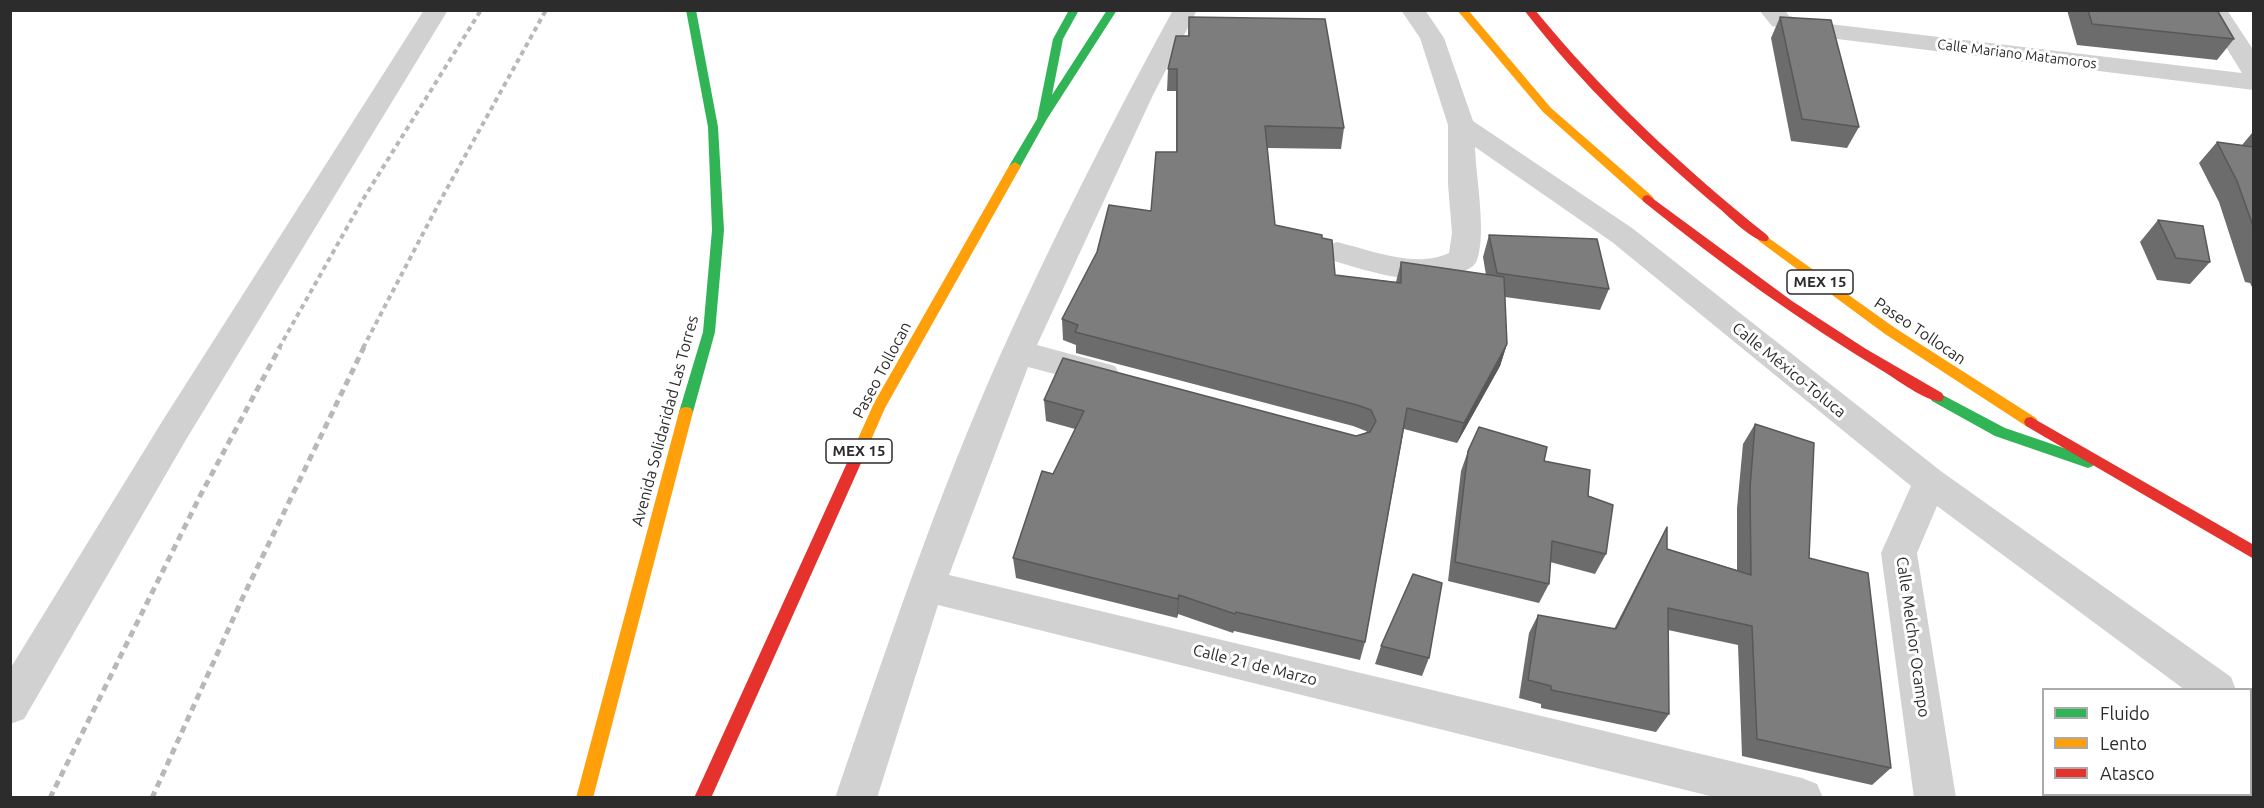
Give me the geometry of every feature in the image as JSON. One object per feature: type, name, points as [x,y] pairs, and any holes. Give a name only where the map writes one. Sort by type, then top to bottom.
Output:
[{"type":"main road","name":"Avenida Solidaridad Las Torres","points":[[584,798],[654,527],[709,332],[718,230],[713,127],[698,36],[691,10]]},
{"type":"main road","points":[[1042,119],[1058,39],[1074,10]]},
{"type":"main road","name":"Paseo Tollocan","points":[[702,798],[879,406],[1042,119],[1112,10]]},
{"type":"main road","points":[[1462,10],[1530,91],[1604,163],[1671,218],[1766,289],[1880,365],[2000,432],[2103,467]]},
{"type":"main road","name":"Paseo Tollocan","points":[[1529,10],[1567,58],[1668,159],[1732,214],[1798,265],[1922,354],[2103,467],[2253,553]]},
{"type":"main road","points":[[1542,10],[1567,58]]},
{"type":"street","points":[[10,706],[175,429],[436,10]]},
{"type":"street","points":[[856,798],[926,585],[1018,352],[1140,95],[1185,10]]},
{"type":"street","points":[[1337,252],[1432,271],[1450,267],[1463,259],[1467,233],[1462,184],[1461,125],[1432,38],[1413,10]]},
{"type":"street","points":[[2214,10],[2253,72]]},
{"type":"street","name":"Calle Mariano Matamoros","points":[[1776,16],[1821,30],[2253,82]]},
{"type":"street","name":"Calle México-Toluca","points":[[1461,125],[1622,235],[1930,482],[2214,688]]},
{"type":"street","points":[[1018,352],[1133,383]]},
{"type":"street","name":"Calle Melchor Ocampo","points":[[1930,482],[1899,553],[1935,798]]},
{"type":"street","name":"Calle 21 de Marzo","points":[[926,585],[1802,798]]},
{"type":"building","points":[[2088,10],[2217,10],[2234,39],[2092,24]]},
{"type":"building","points":[[1189,17],[1325,19],[1344,128],[1265,126],[1275,225],[1322,235],[1322,238],[1332,240],[1335,275],[1401,283],[1401,262],[1504,277],[1507,344],[1464,423],[1407,408],[1365,642],[1236,612],[1235,614],[1179,595],[1178,599],[1013,558],[1042,471],[1053,474],[1084,411],[1044,400],[1063,358],[1356,436],[1370,432],[1376,421],[1371,410],[1357,405],[1075,332],[1078,325],[1062,319],[1097,252],[1109,205],[1151,211],[1156,152],[1177,152],[1177,69],[1168,69],[1176,36],[1189,36]]},
{"type":"building","points":[[1780,17],[1831,20],[1859,127],[1802,119]]},
{"type":"building","points":[[2217,142],[2253,147],[2253,226],[2237,181]]},
{"type":"building","points":[[2158,220],[2203,226],[2210,262],[2176,258]]},
{"type":"building","points":[[1489,235],[1597,239],[1609,289],[1497,273]]},
{"type":"building","points":[[1755,424],[1814,443],[1809,558],[1868,573],[1891,768],[1757,739],[1752,626],[1668,608],[1669,714],[1551,690],[1551,686],[1528,680],[1538,615],[1616,629],[1667,527],[1667,549],[1751,575],[1750,488]]},
{"type":"building","points":[[1479,427],[1547,447],[1544,461],[1590,470],[1588,496],[1613,505],[1606,554],[1552,541],[1549,584],[1455,562],[1468,451]]},
{"type":"building","points":[[1413,574],[1442,583],[1429,658],[1381,646]]},
{"type":"railway","points":[[279,348],[362,201],[481,10]]},
{"type":"railway","points":[[363,348],[439,203],[546,10]]},
{"type":"railway","points":[[50,798],[200,496],[280,347]]},
{"type":"railway","points":[[152,798],[243,597],[364,347]]},
{"type":"traffic: fast","points":[[686,412],[709,332],[718,230],[713,127],[691,10]]},
{"type":"traffic: fast","points":[[1042,119],[1058,39],[1074,10]]},
{"type":"traffic: fast","points":[[1015,166],[1042,119],[1112,10]]},
{"type":"traffic: fast","points":[[1937,397],[2000,432],[2088,462]]},
{"type":"traffic: slow","points":[[1462,10],[1547,110],[1648,199]]},
{"type":"traffic: slow","points":[[859,452],[879,407],[1015,166]]},
{"type":"traffic: slow","points":[[1763,238],[1890,331],[2031,422]]},
{"type":"traffic: slow","points":[[584,798],[686,412]]},
{"type":"traffic: jam","points":[[1529,10],[1555,42],[1640,131],[1700,186],[1763,238]]},
{"type":"traffic: jam","points":[[1648,199],[1752,279],[1824,329],[1937,397]]},
{"type":"traffic: jam","points":[[2031,422],[2254,553]]},
{"type":"traffic: jam","points":[[702,798],[859,452]]}]
